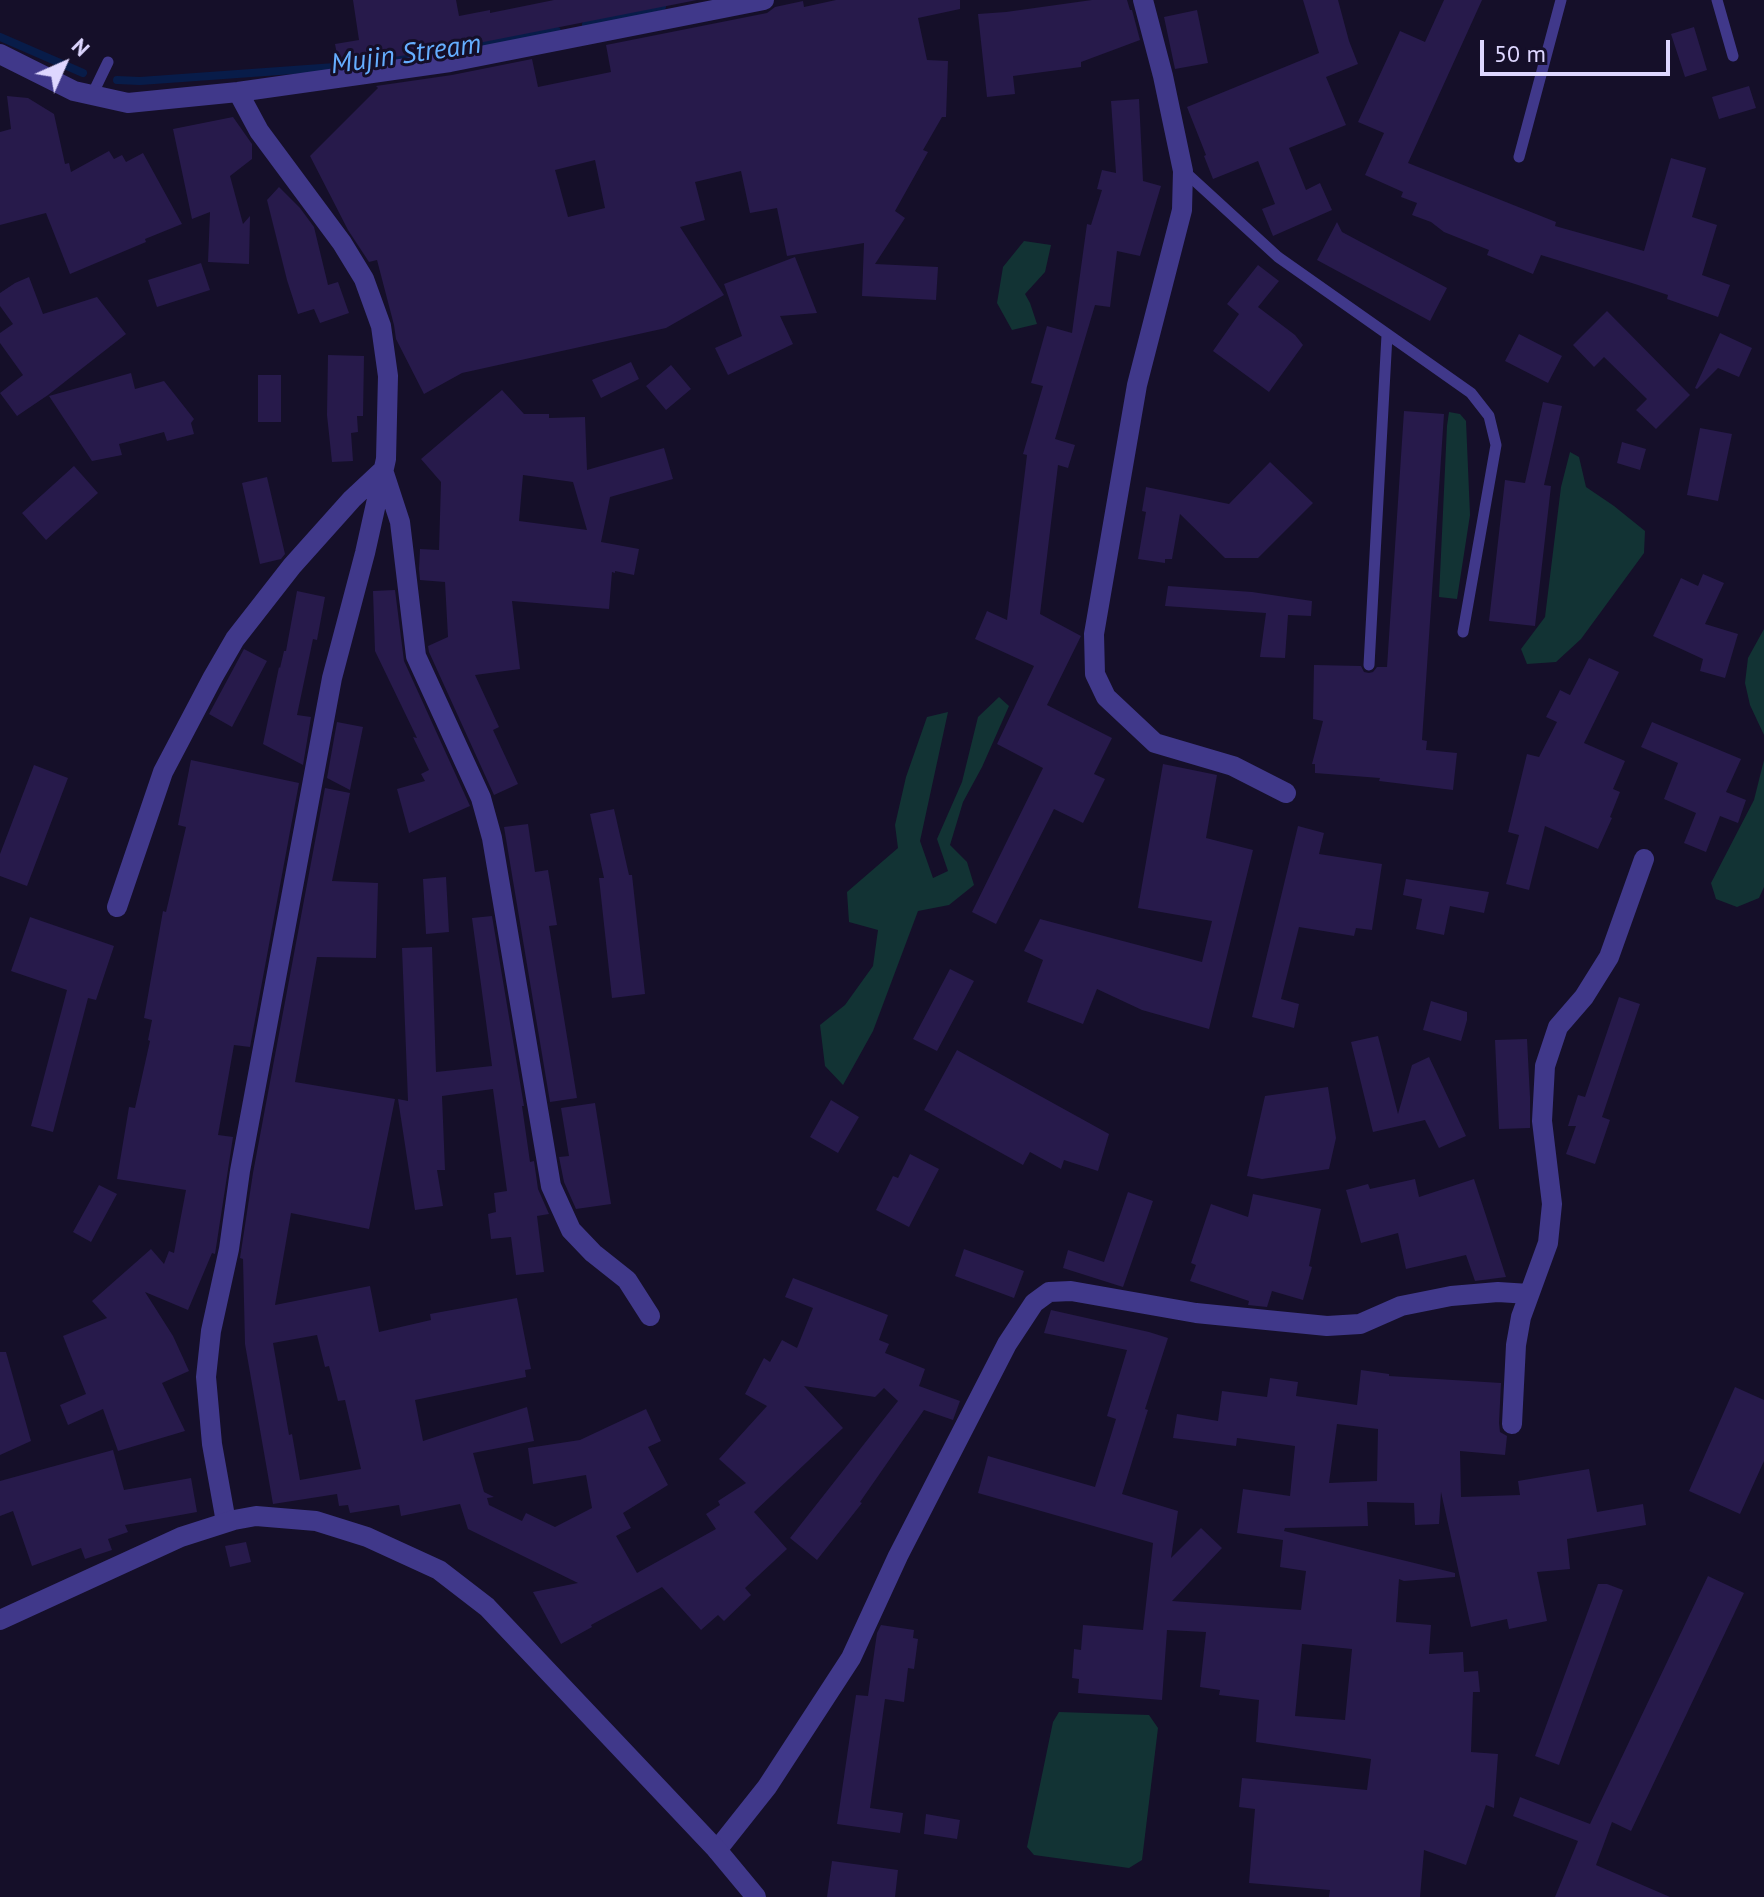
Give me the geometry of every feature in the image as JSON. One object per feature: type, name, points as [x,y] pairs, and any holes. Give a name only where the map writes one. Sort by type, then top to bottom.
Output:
[{"type":"street","points":[[0,54],[74,91],[128,103],[238,92],[450,62],[764,0]]},
{"type":"street","points":[[1143,0],[1183,171],[1182,210],[1137,385],[1094,634],[1095,674],[1106,697],[1155,743],[1233,766],[1286,793]]},
{"type":"street","points":[[226,1522],[212,1444],[206,1377],[211,1331],[229,1249],[240,1171],[332,678],[386,459],[388,376],[381,326],[364,279],[342,243],[259,131],[238,92]]},
{"type":"street","points":[[117,907],[163,772],[235,639],[292,566],[352,499],[383,470]]},
{"type":"street","points":[[383,470],[400,522],[416,656],[481,798],[492,838],[551,1186],[571,1230],[593,1253],[627,1280],[650,1316]]},
{"type":"street","points":[[1512,1424],[1516,1345],[1521,1317],[1548,1243],[1552,1204],[1542,1121],[1545,1066],[1558,1027],[1584,997],[1609,957],[1644,859]]},
{"type":"street","points":[[717,1850],[767,1787],[851,1658],[898,1556],[1007,1344],[1034,1303],[1049,1292],[1071,1291],[1196,1313],[1327,1326],[1360,1324],[1401,1306],[1451,1296],[1498,1292],[1529,1294]]},
{"type":"street","points":[[0,1620],[181,1537],[226,1522],[256,1516],[316,1521],[367,1537],[439,1570],[487,1607],[717,1850],[756,1897]]},
{"type":"lane","points":[[1519,157],[1561,0]]},
{"type":"lane","points":[[1717,0],[1733,56]]},
{"type":"lane","points":[[92,95],[108,62]]},
{"type":"lane","points":[[1183,171],[1278,257],[1471,393],[1489,416],[1496,445],[1463,632]]},
{"type":"lane","points":[[1369,665],[1387,335]]},
{"type":"green space","points":[[1024,241],[1051,245],[1045,272],[1025,294],[1037,324],[1012,330],[997,303],[1003,267]]},
{"type":"green space","points":[[1449,412],[1460,414],[1466,421],[1470,515],[1457,599],[1439,597]]},
{"type":"green space","points":[[1570,452],[1579,457],[1586,487],[1645,531],[1644,553],[1581,639],[1556,662],[1527,664],[1521,649],[1545,617],[1561,487]]},
{"type":"green space","points":[[1764,629],[1764,735],[1750,705],[1745,683],[1748,658]]},
{"type":"green space","points":[[999,697],[1009,706],[963,802],[950,845],[967,862],[974,885],[949,905],[918,911],[873,1031],[843,1085],[825,1066],[820,1025],[845,1005],[873,966],[878,930],[849,922],[847,892],[898,848],[895,825],[906,777],[927,717],[948,712],[920,841],[933,878],[948,871],[937,839],[962,782],[978,717]]},
{"type":"green space","points":[[1764,760],[1764,887],[1759,898],[1737,907],[1716,899],[1711,883],[1754,800]]},
{"type":"green space","points":[[1059,1712],[1149,1715],[1158,1728],[1142,1860],[1129,1868],[1034,1855],[1027,1847],[1053,1722]]},
{"type":"building","points":[[353,0],[456,0],[459,16],[554,0],[697,0],[448,49],[339,65],[335,44],[359,40]]},
{"type":"building","points":[[836,0],[960,0],[960,9],[918,18],[927,60],[948,61],[946,117],[942,117],[923,150],[928,152],[895,211],[905,218],[875,264],[938,267],[936,300],[862,296],[864,243],[787,256],[777,208],[750,213],[741,171],[695,182],[705,220],[680,227],[724,295],[666,328],[462,373],[424,394],[396,339],[377,260],[369,262],[348,230],[310,156],[378,88],[376,86],[532,59],[538,87],[611,72],[606,45],[767,13],[775,7],[803,1],[804,7]],"holes":[[[595,160],[605,208],[568,217],[555,170]]]},
{"type":"building","points":[[1092,0],[1127,0],[1140,40],[1081,62],[1081,67],[1013,76],[1015,94],[987,97],[978,14]]},
{"type":"building","points":[[1303,0],[1338,0],[1358,64],[1326,77],[1346,125],[1289,148],[1306,190],[1320,183],[1332,210],[1273,236],[1262,209],[1275,204],[1258,161],[1213,179],[1187,107],[1319,53]]},
{"type":"building","points":[[1444,0],[1482,0],[1408,163],[1556,222],[1555,226],[1644,251],[1671,158],[1706,168],[1692,217],[1717,225],[1702,275],[1730,285],[1718,317],[1667,299],[1668,295],[1541,255],[1533,274],[1487,255],[1489,250],[1412,215],[1417,203],[1401,197],[1403,192],[1365,175],[1384,133],[1358,122],[1400,31],[1425,42]]},
{"type":"building","points":[[1197,10],[1208,63],[1175,69],[1164,17]]},
{"type":"building","points":[[1694,27],[1707,70],[1685,77],[1671,34]]},
{"type":"building","points":[[1749,86],[1756,108],[1719,119],[1712,97]]},
{"type":"building","points":[[7,96],[28,98],[54,114],[65,164],[69,163],[71,172],[109,151],[114,159],[122,155],[126,162],[143,153],[182,224],[70,274],[46,213],[0,225],[0,132],[11,129]]},
{"type":"building","points":[[1139,99],[1143,181],[1161,186],[1140,256],[1117,251],[1110,307],[1095,305],[1055,439],[1075,445],[1068,468],[1058,465],[1040,614],[1081,636],[1047,705],[1112,738],[1094,774],[1105,779],[1083,823],[1054,809],[996,924],[972,912],[1043,768],[997,744],[1034,666],[975,639],[987,611],[1007,620],[1027,455],[1023,454],[1043,386],[1031,383],[1047,326],[1072,333],[1087,224],[1091,225],[1102,190],[1097,189],[1102,170],[1116,173],[1111,101]]},
{"type":"building","points":[[233,117],[252,144],[252,159],[230,176],[243,224],[250,216],[249,264],[208,262],[210,212],[192,219],[173,129]]},
{"type":"building","points":[[279,187],[314,227],[328,285],[338,282],[349,313],[320,323],[314,309],[298,314],[267,200]]},
{"type":"building","points":[[1337,222],[1342,232],[1447,288],[1430,321],[1317,260]]},
{"type":"building","points":[[795,257],[817,313],[780,316],[793,344],[728,375],[715,348],[742,336],[724,284]]},
{"type":"building","points":[[201,263],[210,290],[157,307],[148,280]]},
{"type":"building","points":[[1258,265],[1279,281],[1258,307],[1295,335],[1303,345],[1269,392],[1213,351],[1239,314],[1227,304]]},
{"type":"building","points":[[29,277],[43,314],[97,297],[126,334],[17,416],[0,393],[23,375],[0,343],[0,333],[13,324],[0,306],[0,293]]},
{"type":"building","points":[[1607,311],[1690,395],[1656,429],[1636,410],[1647,399],[1604,357],[1594,367],[1573,345]]},
{"type":"building","points":[[1720,333],[1752,348],[1739,377],[1718,368],[1697,389],[1695,388]]},
{"type":"building","points":[[1519,334],[1562,356],[1548,383],[1505,361]]},
{"type":"building","points":[[328,355],[364,356],[363,416],[357,416],[358,432],[351,433],[353,461],[332,462],[327,415]]},
{"type":"building","points":[[631,362],[639,379],[601,398],[592,380]]},
{"type":"building","points":[[671,365],[691,389],[666,410],[646,386]]},
{"type":"building","points":[[131,373],[135,389],[164,381],[194,419],[191,423],[194,434],[167,441],[164,432],[119,444],[122,455],[92,461],[49,396]]},
{"type":"building","points":[[258,375],[281,375],[281,422],[258,422]]},
{"type":"building","points":[[502,390],[524,414],[549,414],[549,418],[585,417],[587,470],[664,448],[673,479],[610,497],[601,542],[639,549],[634,575],[612,572],[609,609],[512,601],[520,669],[475,675],[499,727],[493,730],[518,784],[494,795],[429,652],[428,646],[448,637],[445,582],[420,580],[420,549],[439,550],[441,482],[421,459]],"holes":[[[523,475],[573,482],[587,530],[519,521]]]},
{"type":"building","points":[[1543,402],[1562,406],[1544,485],[1551,486],[1535,626],[1489,621],[1505,480],[1525,483]]},
{"type":"building","points":[[1404,411],[1444,414],[1422,740],[1427,741],[1426,750],[1457,753],[1453,790],[1379,781],[1380,778],[1315,773],[1315,764],[1312,764],[1323,721],[1313,719],[1314,665],[1361,666],[1364,672],[1369,673],[1377,667],[1387,667]]},
{"type":"building","points":[[1700,428],[1732,434],[1718,501],[1687,495]]},
{"type":"building","points":[[1622,442],[1646,449],[1640,470],[1617,463]]},
{"type":"building","points":[[1270,462],[1313,503],[1258,558],[1225,558],[1180,514],[1172,559],[1165,559],[1165,563],[1138,559],[1146,512],[1142,511],[1146,487],[1229,504]]},
{"type":"building","points":[[74,466],[98,493],[46,540],[22,513]]},
{"type":"building","points":[[267,477],[285,554],[281,559],[260,564],[242,483]]},
{"type":"building","points":[[1703,574],[1724,583],[1705,624],[1738,634],[1725,678],[1700,671],[1703,659],[1653,636],[1681,578],[1698,586]]},
{"type":"building","points":[[1168,586],[1252,592],[1312,601],[1311,616],[1288,615],[1285,658],[1260,657],[1266,613],[1165,606]]},
{"type":"building","points":[[395,590],[404,661],[470,806],[409,833],[397,789],[425,781],[421,774],[429,770],[375,651],[373,591]]},
{"type":"building","points":[[297,591],[325,597],[297,715],[311,717],[303,765],[263,744]]},
{"type":"building","points":[[244,649],[267,661],[232,727],[209,714]]},
{"type":"building","points":[[1589,658],[1619,672],[1584,743],[1625,761],[1613,789],[1620,792],[1612,818],[1598,849],[1545,826],[1529,890],[1506,884],[1519,835],[1508,832],[1527,754],[1539,757],[1557,722],[1546,717],[1560,690],[1570,695]]},
{"type":"building","points":[[337,722],[363,727],[350,790],[327,778]]},
{"type":"building","points":[[1652,722],[1741,759],[1726,792],[1746,800],[1738,823],[1720,816],[1706,852],[1684,843],[1696,813],[1664,799],[1678,763],[1641,747]]},
{"type":"building","points":[[191,760],[299,783],[250,1047],[234,1045],[218,1135],[233,1137],[215,1254],[212,1253],[188,1310],[145,1292],[173,1336],[189,1371],[162,1383],[185,1431],[118,1451],[103,1409],[68,1425],[60,1405],[86,1394],[63,1336],[107,1318],[92,1301],[151,1249],[164,1264],[169,1251],[174,1253],[186,1190],[117,1179],[129,1107],[135,1108],[150,1041],[152,1020],[144,1018],[163,911],[166,912],[186,827],[178,825]]},
{"type":"building","points":[[1163,764],[1217,775],[1206,838],[1253,850],[1209,1029],[1142,1010],[1097,989],[1083,1024],[1027,1002],[1043,960],[1024,951],[1040,919],[1202,962],[1212,921],[1138,908]]},
{"type":"building","points":[[34,765],[68,778],[27,886],[0,876],[0,854]]},
{"type":"building","points":[[325,788],[350,793],[332,881],[378,883],[376,958],[317,957],[295,1082],[395,1099],[369,1229],[291,1213],[275,1305],[370,1286],[379,1332],[431,1320],[430,1314],[517,1298],[531,1369],[525,1370],[526,1377],[415,1400],[423,1441],[527,1407],[534,1441],[473,1453],[484,1492],[494,1497],[487,1498],[489,1505],[522,1521],[526,1513],[555,1527],[592,1508],[586,1475],[533,1484],[528,1448],[580,1440],[646,1409],[661,1441],[648,1447],[668,1485],[623,1513],[631,1528],[616,1536],[637,1573],[716,1529],[706,1514],[720,1505],[718,1501],[746,1483],[719,1459],[767,1406],[745,1394],[764,1358],[770,1362],[782,1340],[797,1348],[813,1308],[785,1297],[793,1278],[888,1315],[879,1340],[889,1344],[885,1353],[925,1369],[919,1386],[960,1401],[953,1420],[924,1410],[862,1503],[817,1560],[790,1538],[898,1401],[884,1388],[875,1397],[804,1386],[843,1428],[754,1512],[787,1549],[745,1588],[751,1595],[724,1621],[718,1615],[701,1630],[662,1587],[561,1644],[533,1592],[578,1583],[468,1529],[460,1504],[401,1516],[399,1505],[350,1513],[348,1505],[339,1506],[337,1494],[273,1504],[245,1344],[243,1259],[240,1258]],"holes":[[[317,1335],[325,1367],[329,1366],[338,1401],[345,1400],[361,1469],[300,1480],[273,1343]]]},
{"type":"building","points":[[614,809],[629,875],[632,875],[645,994],[612,998],[599,878],[604,878],[590,814]]},
{"type":"building","points":[[528,824],[535,872],[548,870],[557,925],[549,926],[577,1098],[550,1102],[504,827]]},
{"type":"building","points":[[1298,826],[1324,833],[1319,854],[1382,864],[1372,930],[1356,928],[1354,936],[1299,927],[1281,999],[1299,1004],[1294,1028],[1252,1017]]},
{"type":"building","points":[[446,877],[449,932],[426,934],[423,879]]},
{"type":"building","points":[[1406,879],[1489,892],[1484,913],[1450,906],[1444,935],[1416,929],[1422,899],[1403,895]]},
{"type":"building","points":[[492,916],[524,1106],[530,1162],[534,1161],[538,1189],[549,1214],[537,1216],[544,1272],[516,1275],[511,1237],[491,1239],[488,1214],[496,1212],[494,1193],[507,1191],[493,1089],[442,1096],[445,1170],[437,1170],[443,1206],[415,1210],[398,1099],[408,1101],[402,948],[432,947],[436,1072],[492,1066],[472,918]]},
{"type":"building","points":[[30,917],[114,946],[96,1000],[88,998],[53,1132],[31,1126],[67,990],[11,971]]},
{"type":"building","points":[[950,969],[974,981],[937,1051],[913,1039]]},
{"type":"building","points":[[1619,997],[1640,1004],[1602,1117],[1610,1120],[1595,1164],[1566,1154],[1576,1126],[1568,1126],[1578,1095],[1585,1097]]},
{"type":"building","points":[[1431,1001],[1467,1012],[1461,1041],[1423,1030]]},
{"type":"building","points":[[1378,1036],[1398,1114],[1412,1065],[1429,1057],[1466,1136],[1439,1148],[1425,1120],[1373,1132],[1351,1042]]},
{"type":"building","points":[[1527,1039],[1530,1128],[1499,1129],[1495,1040]]},
{"type":"building","points":[[957,1050],[1109,1134],[1098,1171],[1064,1160],[1061,1169],[1030,1152],[1023,1165],[924,1110]]},
{"type":"building","points":[[1328,1087],[1336,1138],[1329,1169],[1262,1179],[1247,1176],[1265,1096]]},
{"type":"building","points":[[831,1100],[859,1117],[838,1153],[810,1137]]},
{"type":"building","points":[[595,1103],[611,1204],[576,1209],[564,1182],[559,1157],[569,1156],[561,1108]]},
{"type":"building","points":[[910,1154],[939,1169],[909,1227],[876,1210],[893,1176],[898,1178]]},
{"type":"building","points":[[1415,1179],[1419,1197],[1474,1179],[1506,1277],[1475,1281],[1466,1255],[1406,1269],[1398,1233],[1361,1243],[1346,1190],[1368,1184],[1370,1189]]},
{"type":"building","points":[[99,1185],[117,1194],[91,1242],[73,1232]]},
{"type":"building","points":[[1128,1192],[1153,1201],[1123,1287],[1063,1268],[1068,1250],[1104,1262]]},
{"type":"building","points":[[1253,1194],[1321,1209],[1309,1266],[1312,1267],[1303,1300],[1272,1291],[1267,1307],[1248,1305],[1249,1301],[1190,1281],[1196,1265],[1191,1263],[1211,1204],[1248,1217]]},
{"type":"building","points":[[964,1249],[1024,1271],[1014,1298],[955,1276]]},
{"type":"building","points":[[1051,1310],[1168,1338],[1122,1494],[1178,1511],[1171,1558],[1201,1528],[1222,1548],[1172,1601],[1301,1610],[1306,1571],[1280,1567],[1283,1540],[1237,1533],[1243,1489],[1290,1496],[1295,1446],[1237,1438],[1236,1446],[1173,1438],[1177,1414],[1218,1421],[1222,1391],[1267,1397],[1270,1378],[1298,1382],[1296,1396],[1357,1405],[1361,1370],[1389,1376],[1501,1383],[1499,1423],[1500,1432],[1507,1436],[1505,1455],[1460,1451],[1461,1497],[1520,1495],[1518,1481],[1589,1469],[1597,1512],[1643,1504],[1646,1525],[1567,1539],[1570,1569],[1537,1572],[1547,1621],[1509,1629],[1507,1619],[1471,1627],[1441,1492],[1439,1524],[1415,1525],[1414,1503],[1367,1502],[1368,1526],[1285,1528],[1284,1531],[1455,1573],[1455,1577],[1399,1579],[1396,1622],[1431,1625],[1429,1654],[1463,1652],[1464,1672],[1478,1671],[1480,1692],[1473,1692],[1471,1752],[1498,1754],[1494,1808],[1486,1805],[1466,1865],[1424,1850],[1420,1897],[1329,1897],[1330,1890],[1249,1883],[1255,1809],[1239,1807],[1242,1778],[1367,1790],[1371,1759],[1256,1742],[1259,1700],[1219,1695],[1220,1690],[1200,1687],[1206,1632],[1167,1630],[1162,1700],[1078,1693],[1079,1679],[1072,1678],[1074,1649],[1081,1650],[1083,1625],[1143,1630],[1153,1543],[978,1493],[988,1456],[1095,1487],[1116,1419],[1107,1416],[1127,1350],[1044,1333]],"holes":[[[1337,1424],[1378,1429],[1377,1481],[1329,1483]],[[1302,1644],[1352,1649],[1345,1720],[1295,1716]]]},
{"type":"building","points":[[0,1352],[6,1352],[31,1441],[0,1455]]},
{"type":"building","points":[[1735,1387],[1764,1400],[1764,1461],[1740,1514],[1689,1491]]},
{"type":"building","points":[[113,1450],[124,1490],[191,1478],[197,1512],[125,1525],[128,1532],[108,1539],[112,1550],[85,1559],[81,1548],[32,1566],[13,1511],[0,1516],[0,1481]]},
{"type":"building","points":[[246,1542],[251,1562],[230,1567],[225,1546]]},
{"type":"building","points":[[1708,1576],[1744,1593],[1631,1831],[1612,1822],[1596,1865],[1670,1897],[1555,1897],[1578,1841],[1513,1816],[1520,1797],[1590,1824]]},
{"type":"building","points":[[1598,1584],[1623,1590],[1559,1765],[1535,1756]]},
{"type":"building","points":[[881,1625],[914,1630],[913,1638],[918,1639],[914,1669],[908,1668],[904,1702],[885,1699],[870,1808],[903,1813],[900,1833],[837,1824],[856,1695],[868,1696],[877,1633]]},
{"type":"building","points":[[926,1814],[960,1820],[957,1839],[924,1834]]},
{"type":"building","points":[[832,1861],[898,1870],[895,1897],[827,1897]]},
{"type":"waterway","name":"Mujin Stream","points":[[586,25],[662,6]]},
{"type":"waterway","name":"Mujin Stream","points":[[117,80],[363,65],[557,31]]},
{"type":"waterway","name":"Mujin Stream","points":[[0,37],[83,73]]}]
